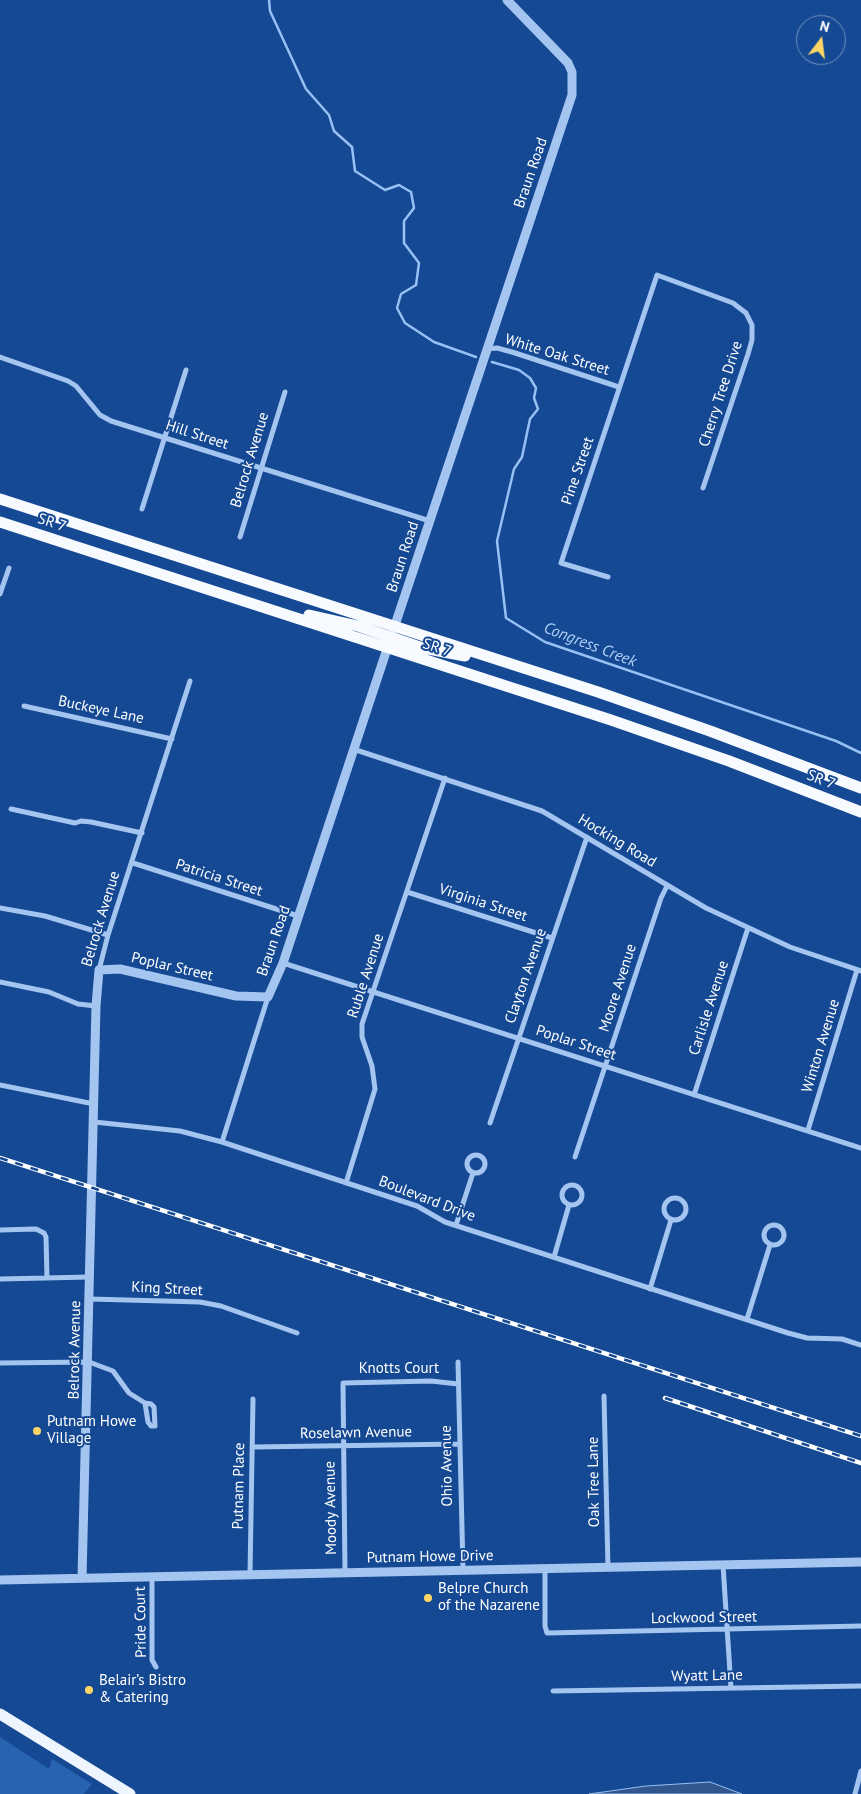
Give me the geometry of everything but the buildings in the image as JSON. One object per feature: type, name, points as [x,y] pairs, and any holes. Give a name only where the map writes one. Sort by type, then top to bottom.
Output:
[{"type":"highway","name":"SR 7","points":[[0,499],[393,632],[524,668],[710,731],[861,788]]},
{"type":"highway","name":"SR 7","points":[[0,522],[621,723],[729,761],[861,812]]},
{"type":"highway","points":[[257,606],[267,601],[320,618],[393,632]]},
{"type":"main road","points":[[0,1714],[130,1794]]},
{"type":"street","name":"Braun Road","points":[[222,1142],[268,998],[283,963],[574,83],[572,72],[562,54],[507,0]]},
{"type":"street","name":"Cherry Tree Drive","points":[[619,387],[657,275],[719,296],[733,303],[746,313],[752,325],[752,340],[703,488]]},
{"type":"street","name":"White Oak Street","points":[[486,349],[497,348],[512,352],[619,387]]},
{"type":"street","name":"Hill Street","points":[[0,358],[68,381],[76,386],[100,415],[111,421],[262,470],[430,521]]},
{"type":"street","points":[[142,509],[186,370]]},
{"type":"street","name":"Pine Street","points":[[608,577],[561,563],[619,387]]},
{"type":"street","name":"Belrock Avenue","points":[[240,537],[285,392]]},
{"type":"street","points":[[0,594],[9,568]]},
{"type":"street","name":"Belrock Avenue","points":[[82,1578],[96,1006],[100,970],[108,935],[133,863],[190,681]]},
{"type":"street","name":"Buckeye Lane","points":[[24,706],[172,739]]},
{"type":"street","name":"Hocking Road","points":[[353,749],[542,811],[706,908],[818,958],[859,970]]},
{"type":"street","name":"Ruble Avenue","points":[[346,1183],[375,1089],[374,1072],[364,1045],[362,1028],[445,778]]},
{"type":"street","points":[[11,809],[75,823],[80,821],[91,822],[142,832]]},
{"type":"street","name":"Clayton Avenue","points":[[490,1123],[587,837]]},
{"type":"street","name":"Patricia Street","points":[[133,863],[298,916]]},
{"type":"street","name":"Moore Avenue","points":[[575,1156],[661,898],[667,886]]},
{"type":"street","name":"Virginia Street","points":[[407,892],[552,938]]},
{"type":"street","points":[[0,908],[45,916],[108,935]]},
{"type":"street","name":"Carlisle Avenue","points":[[694,1095],[748,928]]},
{"type":"street","name":"Poplar Street","points":[[283,963],[861,1148]]},
{"type":"street","name":"Poplar Street","points":[[100,970],[120,969],[236,996],[268,998]]},
{"type":"street","name":"Winton Avenue","points":[[808,1130],[859,970]]},
{"type":"street","points":[[0,982],[49,992],[78,1004],[96,1006]]},
{"type":"street","points":[[0,1085],[95,1104]]},
{"type":"street","name":"Boulevard Drive","points":[[94,1122],[180,1131],[222,1142],[418,1206],[456,1225],[650,1289],[807,1338],[836,1338],[861,1345]]},
{"type":"street","points":[[456,1225],[473,1172]]},
{"type":"street","points":[[677,1198],[684,1203],[686,1212],[680,1219],[671,1220],[667,1217],[664,1208],[668,1201],[677,1198]]},
{"type":"street","points":[[554,1257],[569,1205]]},
{"type":"street","points":[[650,1289],[671,1220]]},
{"type":"street","points":[[770,1226],[778,1226],[783,1231],[783,1239],[778,1245],[770,1245],[764,1239],[764,1232],[770,1226]]},
{"type":"street","points":[[0,1230],[36,1229],[44,1233],[46,1238],[47,1278]]},
{"type":"street","points":[[747,1319],[770,1245]]},
{"type":"street","points":[[0,1279],[90,1277]]},
{"type":"street","name":"King Street","points":[[90,1299],[200,1302],[221,1306],[297,1333]]},
{"type":"street","points":[[0,1363],[88,1362],[112,1371],[129,1392],[146,1403]]},
{"type":"street","name":"Ohio Avenue","points":[[458,1362],[462,1570]]},
{"type":"street","name":"Knotts Court","points":[[342,1384],[345,1382],[372,1381],[431,1381],[458,1384]]},
{"type":"street","name":"Moody Avenue","points":[[342,1384],[346,1572]]},
{"type":"street","name":"Oak Tree Lane","points":[[604,1396],[608,1568]]},
{"type":"street","name":"Putnam Place","points":[[250,1574],[253,1399]]},
{"type":"street","name":"Roselawn Avenue","points":[[253,1447],[459,1444]]},
{"type":"street","name":"Putnam Howe Drive","points":[[0,1580],[861,1562]]},
{"type":"street","points":[[723,1565],[731,1688]]},
{"type":"street","name":"Lockwood Street","points":[[545,1569],[545,1626],[548,1633],[861,1626]]},
{"type":"street","name":"Pride Court","points":[[152,1576],[152,1660],[156,1667]]},
{"type":"street","name":"Wyatt Lane","points":[[553,1691],[861,1686]]},
{"type":"street","points":[[855,1794],[861,1771]]},
{"type":"shaded area","points":[[0,1737],[49,1769],[52,1759],[92,1784],[84,1794],[0,1794]]},
{"type":"shaded area","points":[[710,1782],[742,1794],[589,1794],[646,1786]]},
{"type":"waterway","name":"Congress Creek","points":[[269,0],[270,11],[306,89],[329,115],[334,131],[352,147],[355,171],[385,190],[399,185],[411,192],[414,208],[404,221],[404,243],[419,263],[416,285],[401,294],[397,308],[405,323],[434,342],[476,357]]},
{"type":"waterway","name":"Congress Creek","points":[[492,362],[519,370],[530,378],[536,388],[534,398],[538,409],[530,419],[522,457],[514,469],[497,541],[506,618],[545,642],[836,741],[861,753]]},
{"type":"railway","points":[[0,1158],[861,1436]]},
{"type":"railway","points":[[665,1398],[861,1463]]},
{"type":"place","name":"Putnam Howe Village","points":[[37,1431]]},
{"type":"place","name":"Belpre Church of the Nazarene","points":[[428,1598]]},
{"type":"place","name":"Belair’s Bistro & Catering","points":[[89,1690]]}]
